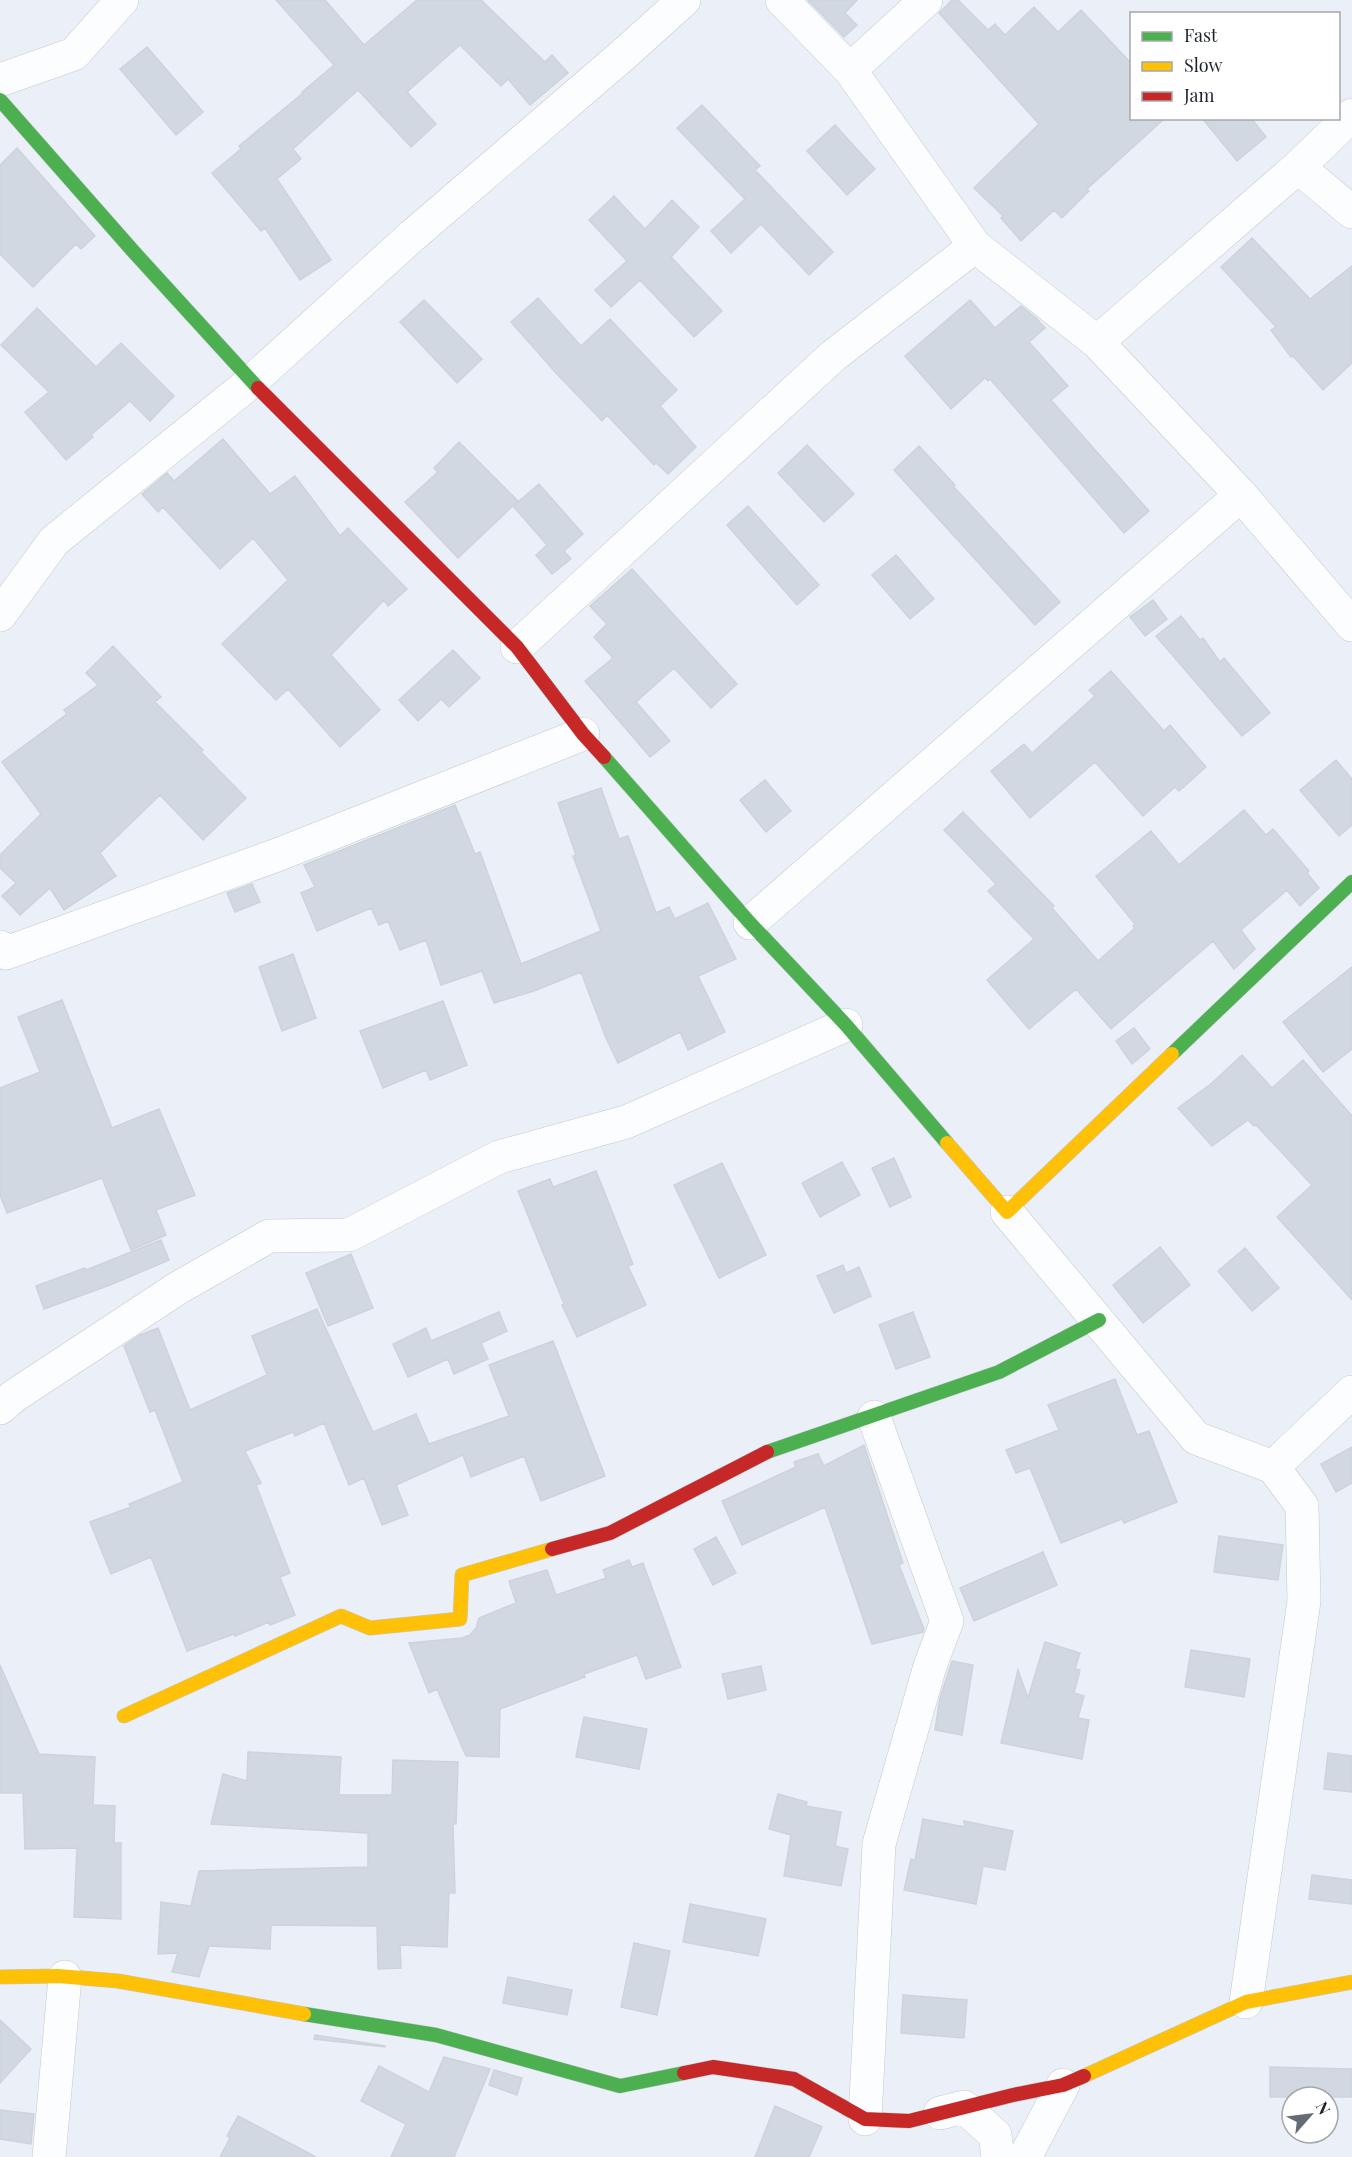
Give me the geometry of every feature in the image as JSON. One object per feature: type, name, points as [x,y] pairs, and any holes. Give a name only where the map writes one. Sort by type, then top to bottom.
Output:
[{"type":"street","points":[[0,80],[74,54],[122,0]]},
{"type":"street","points":[[0,615],[54,541],[252,381],[412,236],[623,56],[684,0]]},
{"type":"street","points":[[782,0],[850,70],[975,246],[1097,342],[1241,495],[1352,626]]},
{"type":"street","points":[[850,70],[926,0]]},
{"type":"street","points":[[0,100],[133,251],[276,407],[517,647],[583,734],[750,923],[846,1025],[1099,1320],[1196,1438],[1273,1467],[1302,1506],[1304,1601],[1246,2002]]},
{"type":"street","points":[[1097,342],[1298,167],[1352,116]]},
{"type":"street","points":[[1298,167],[1352,212]]},
{"type":"street","points":[[517,647],[833,356],[975,246]]},
{"type":"street","points":[[750,923],[1241,495]]},
{"type":"street","points":[[2,952],[277,855],[583,734]]},
{"type":"street","points":[[1007,1212],[1352,882]]},
{"type":"street","points":[[0,1408],[14,1396],[178,1288],[269,1236],[349,1235],[499,1157],[626,1122],[846,1025]]},
{"type":"street","points":[[124,1716],[341,1616],[370,1628],[460,1619],[462,1575],[610,1533],[760,1454],[999,1372],[1099,1320]]},
{"type":"street","points":[[1273,1467],[1352,1392]]},
{"type":"street","points":[[865,2119],[879,1844],[930,1666],[947,1621],[874,1416]]},
{"type":"street","points":[[0,1977],[65,1977],[118,1982],[436,2035],[620,2086],[713,2067],[794,2079],[865,2119],[909,2121],[964,2108],[995,2135],[998,2157]]},
{"type":"street","points":[[49,2157],[65,1977]]},
{"type":"street","points":[[909,2121],[1063,2085],[1246,2002],[1352,1982]]},
{"type":"street","points":[[1025,2157],[1063,2085]]},
{"type":"building","points":[[276,0],[325,0],[364,45],[417,0],[481,0],[545,62],[552,55],[568,73],[530,105],[508,79],[501,86],[460,45],[407,92],[436,124],[411,147],[358,90],[293,149],[301,159],[277,179],[331,260],[300,280],[265,228],[261,231],[212,173],[241,149],[239,146],[334,65]]},
{"type":"building","points":[[808,0],[857,0],[845,13],[857,25],[844,37]]},
{"type":"building","points":[[952,0],[958,0],[988,30],[995,24],[1005,35],[1034,7],[1058,32],[1081,10],[1130,62],[1130,120],[1163,120],[1087,189],[1089,191],[1062,218],[1054,210],[1021,241],[1001,218],[1003,216],[974,188],[1039,124],[939,13]]},
{"type":"building","points":[[147,47],[203,112],[176,135],[120,69]]},
{"type":"building","points":[[702,105],[760,166],[755,170],[833,252],[809,275],[761,224],[731,253],[711,231],[745,199],[677,128]]},
{"type":"building","points":[[1204,120],[1253,120],[1266,137],[1237,161]]},
{"type":"building","points":[[835,125],[875,169],[847,195],[807,151]]},
{"type":"building","points":[[17,148],[95,236],[81,249],[76,244],[33,287],[0,254],[0,165]]},
{"type":"building","points":[[614,196],[645,229],[672,200],[699,227],[671,257],[722,311],[694,337],[640,280],[611,307],[595,290],[627,261],[589,220]]},
{"type":"building","points":[[1252,238],[1310,299],[1352,266],[1352,363],[1323,390],[1293,356],[1291,357],[1271,330],[1276,327],[1221,267]]},
{"type":"building","points":[[538,298],[581,346],[610,319],[677,390],[660,406],[696,447],[668,474],[656,463],[654,465],[607,415],[602,421],[511,322]]},
{"type":"building","points":[[424,300],[482,359],[457,383],[400,322]]},
{"type":"building","points":[[970,300],[995,328],[1021,306],[1045,328],[1029,342],[1068,386],[1051,400],[1149,511],[1124,533],[990,379],[988,381],[985,378],[951,409],[905,356]]},
{"type":"building","points":[[37,308],[96,367],[121,343],[174,396],[150,421],[130,401],[66,460],[25,412],[49,392],[1,345]]},
{"type":"building","points":[[223,439],[270,494],[295,476],[340,536],[348,528],[407,589],[388,606],[384,600],[331,655],[380,710],[340,747],[288,689],[276,700],[222,644],[288,580],[253,538],[220,569],[163,507],[158,512],[142,494],[167,473],[174,481]]},
{"type":"building","points":[[459,442],[518,501],[458,558],[405,502],[438,472],[434,468]]},
{"type":"building","points":[[807,445],[854,494],[824,522],[778,473]]},
{"type":"building","points":[[919,446],[1060,602],[1035,625],[894,470]]},
{"type":"building","points":[[539,484],[583,534],[564,551],[571,559],[552,574],[536,555],[547,545],[513,506]]},
{"type":"building","points":[[748,506],[819,585],[797,605],[727,525]]},
{"type":"building","points":[[896,555],[934,599],[910,619],[872,575]]},
{"type":"building","points":[[632,569],[737,684],[711,708],[674,668],[636,702],[670,741],[650,757],[585,681],[613,658],[594,637],[607,624],[590,606]]},
{"type":"building","points":[[1153,600],[1167,619],[1145,636],[1130,617]]},
{"type":"building","points":[[1181,616],[1200,640],[1203,638],[1220,662],[1224,658],[1270,713],[1242,736],[1156,636]]},
{"type":"building","points":[[113,646],[161,697],[155,702],[203,750],[201,752],[246,798],[203,840],[160,795],[100,853],[116,876],[64,910],[50,888],[20,915],[2,896],[16,883],[0,868],[0,855],[41,814],[2,762],[67,714],[64,710],[98,685],[86,673]]},
{"type":"building","points":[[453,650],[480,678],[449,707],[441,699],[418,721],[399,700]]},
{"type":"building","points":[[1111,671],[1164,731],[1170,725],[1206,767],[1179,791],[1175,787],[1143,816],[1095,762],[1030,818],[991,771],[1024,744],[1032,753],[1095,696],[1089,690]]},
{"type":"building","points":[[1336,760],[1352,779],[1352,825],[1339,836],[1300,790]]},
{"type":"building","points":[[765,780],[791,811],[766,832],[740,800]]},
{"type":"building","points":[[601,788],[619,839],[628,836],[656,913],[669,907],[675,919],[708,903],[736,959],[698,976],[725,1032],[688,1050],[680,1032],[618,1063],[581,972],[534,991],[494,1003],[482,971],[441,985],[426,940],[400,950],[388,921],[379,925],[371,908],[317,931],[301,893],[315,887],[304,865],[455,805],[475,854],[480,852],[521,964],[601,931],[573,856],[576,855],[558,803]]},
{"type":"building","points":[[1244,810],[1266,835],[1273,829],[1309,871],[1307,873],[1319,888],[1300,906],[1287,890],[1241,930],[1255,949],[1234,969],[1213,941],[1111,1029],[1076,989],[1029,1029],[987,980],[1034,939],[988,891],[996,884],[944,830],[963,812],[1054,906],[1052,908],[1098,961],[1135,928],[1133,926],[1135,924],[1096,876],[1151,831],[1179,865]]},
{"type":"building","points":[[252,884],[260,902],[235,912],[227,893]]},
{"type":"building","points":[[293,954],[316,1018],[282,1031],[259,967]]},
{"type":"building","points":[[1352,967],[1352,1049],[1323,1072],[1283,1022]]},
{"type":"building","points":[[62,1000],[112,1128],[159,1109],[195,1195],[156,1210],[166,1235],[131,1250],[102,1178],[7,1213],[0,1195],[0,1088],[40,1072],[18,1017]]},
{"type":"building","points":[[443,1001],[467,1065],[430,1080],[426,1070],[383,1088],[360,1031]]},
{"type":"building","points":[[1134,1028],[1150,1049],[1132,1064],[1116,1041]]},
{"type":"building","points":[[1242,1055],[1272,1088],[1303,1060],[1352,1116],[1352,1300],[1277,1217],[1312,1185],[1256,1125],[1254,1126],[1248,1120],[1212,1146],[1178,1108],[1212,1083]]},
{"type":"building","points":[[894,1158],[911,1197],[890,1207],[872,1168]]},
{"type":"building","points":[[842,1162],[860,1195],[820,1217],[802,1183]]},
{"type":"building","points":[[722,1163],[766,1255],[719,1278],[674,1185]]},
{"type":"building","points":[[596,1171],[633,1264],[628,1266],[646,1305],[577,1337],[562,1305],[564,1304],[518,1191],[550,1179],[553,1187]]},
{"type":"building","points":[[161,1240],[169,1260],[44,1309],[36,1286],[85,1268],[86,1270]]},
{"type":"building","points":[[1160,1247],[1190,1285],[1143,1323],[1113,1285]]},
{"type":"building","points":[[1245,1248],[1279,1288],[1252,1311],[1218,1271]]},
{"type":"building","points":[[351,1254],[373,1308],[328,1326],[306,1273]]},
{"type":"building","points":[[843,1265],[846,1273],[859,1267],[871,1296],[834,1313],[817,1276]]},
{"type":"building","points":[[317,1309],[373,1432],[416,1414],[429,1444],[509,1416],[489,1365],[553,1341],[605,1476],[541,1501],[524,1456],[471,1477],[463,1455],[396,1485],[408,1515],[382,1525],[364,1478],[349,1485],[324,1423],[295,1436],[293,1432],[245,1451],[261,1483],[256,1485],[290,1573],[280,1577],[295,1615],[187,1651],[151,1557],[111,1574],[90,1522],[131,1507],[129,1504],[183,1482],[155,1410],[150,1412],[124,1346],[140,1335],[158,1328],[190,1410],[267,1375],[252,1336]]},
{"type":"building","points":[[499,1312],[507,1331],[481,1343],[488,1359],[454,1374],[448,1359],[408,1377],[393,1344],[426,1328],[431,1341]]},
{"type":"building","points":[[913,1312],[930,1357],[896,1369],[879,1325]]},
{"type":"building","points":[[1115,1379],[1137,1435],[1149,1431],[1177,1502],[1124,1523],[1122,1519],[1061,1543],[1030,1468],[1016,1473],[1006,1450],[1059,1430],[1048,1405]]},
{"type":"building","points":[[864,1445],[903,1563],[899,1565],[924,1629],[923,1632],[872,1644],[825,1507],[742,1545],[722,1501],[796,1467],[794,1462],[818,1454],[824,1466]]},
{"type":"building","points":[[1352,1447],[1352,1483],[1336,1492],[1321,1464]]},
{"type":"building","points":[[1219,1536],[1283,1545],[1278,1580],[1214,1572]]},
{"type":"building","points":[[716,1537],[736,1573],[713,1585],[694,1549]]},
{"type":"building","points":[[1043,1552],[1057,1585],[974,1621],[960,1588]]},
{"type":"building","points":[[629,1560],[632,1567],[643,1563],[681,1667],[646,1679],[637,1655],[584,1674],[585,1677],[500,1709],[499,1757],[466,1756],[437,1689],[429,1693],[409,1643],[462,1638],[470,1635],[476,1628],[479,1618],[516,1603],[509,1581],[547,1570],[556,1595],[606,1578],[603,1570]]},
{"type":"building","points":[[1045,1642],[1080,1653],[1075,1669],[1080,1670],[1074,1693],[1084,1696],[1078,1718],[1089,1720],[1082,1759],[1001,1743],[1018,1670],[1028,1698]]},
{"type":"building","points":[[1191,1650],[1250,1659],[1244,1697],[1185,1687]]},
{"type":"building","points":[[952,1661],[973,1665],[962,1735],[935,1730],[940,1698]]},
{"type":"building","points":[[0,1665],[39,1754],[95,1757],[93,1805],[115,1806],[114,1843],[121,1843],[121,1919],[74,1917],[77,1848],[25,1849],[23,1793],[0,1793]]},
{"type":"building","points":[[761,1666],[766,1690],[728,1699],[722,1674]]},
{"type":"building","points":[[584,1717],[647,1729],[639,1769],[576,1757]]},
{"type":"building","points":[[248,1752],[341,1757],[339,1795],[392,1795],[393,1760],[458,1762],[456,1824],[453,1824],[455,1893],[449,1893],[447,1947],[400,1945],[401,1968],[378,1969],[377,1926],[271,1925],[270,1949],[209,1946],[199,1977],[172,1972],[178,1953],[158,1954],[161,1902],[191,1906],[199,1871],[368,1867],[368,1833],[211,1824],[223,1774],[247,1781]]},
{"type":"building","points":[[1328,1753],[1352,1756],[1352,1792],[1324,1789]]},
{"type":"building","points":[[778,1794],[807,1802],[806,1806],[841,1812],[835,1846],[848,1849],[841,1886],[784,1876],[791,1835],[769,1829]]},
{"type":"building","points":[[923,1819],[965,1827],[964,1821],[1013,1831],[1005,1870],[983,1866],[976,1904],[904,1890],[911,1859],[915,1860]]},
{"type":"building","points":[[1312,1875],[1352,1880],[1352,1904],[1309,1899]]},
{"type":"building","points":[[690,1904],[766,1919],[758,1956],[683,1942]]},
{"type":"building","points":[[634,1943],[670,1951],[657,2015],[621,2007]]},
{"type":"building","points":[[508,1977],[572,1990],[567,2015],[503,2003]]},
{"type":"building","points":[[903,1995],[967,2000],[964,2038],[901,2033]]},
{"type":"building","points":[[0,2020],[31,2049],[0,2083]]},
{"type":"building","points":[[315,2035],[385,2046],[385,2047],[314,2039]]},
{"type":"building","points":[[444,2057],[490,2069],[454,2157],[391,2157],[406,2124],[361,2101],[379,2066],[429,2092]]},
{"type":"building","points":[[1270,2067],[1352,2069],[1352,2097],[1340,2097],[1340,2085],[1280,2085],[1280,2097],[1270,2097]]},
{"type":"building","points":[[494,2070],[522,2078],[517,2095],[489,2085]]},
{"type":"building","points":[[775,2106],[822,2127],[809,2157],[755,2157]]},
{"type":"building","points":[[0,2110],[34,2114],[31,2144],[0,2139]]},
{"type":"building","points":[[238,2116],[316,2157],[220,2157],[230,2138],[227,2136]]},
{"type":"traffic: fast","points":[[0,100],[258,388]]},
{"type":"traffic: fast","points":[[604,757],[750,923],[846,1025],[947,1143]]},
{"type":"traffic: fast","points":[[1172,1054],[1352,882]]},
{"type":"traffic: fast","points":[[767,1452],[999,1372],[1099,1320]]},
{"type":"traffic: fast","points":[[304,2014],[436,2035],[620,2086],[684,2073]]},
{"type":"traffic: slow","points":[[947,1143],[1007,1212],[1172,1054]]},
{"type":"traffic: slow","points":[[124,1716],[341,1616],[370,1628],[460,1619],[462,1575],[552,1549]]},
{"type":"traffic: slow","points":[[0,1977],[58,1976],[118,1981],[304,2014]]},
{"type":"traffic: slow","points":[[1084,2076],[1246,2002],[1352,1982]]},
{"type":"traffic: jam","points":[[258,388],[517,647],[583,734],[604,757]]},
{"type":"traffic: jam","points":[[552,1549],[610,1533],[767,1452]]},
{"type":"traffic: jam","points":[[684,2073],[713,2067],[794,2079],[865,2119],[909,2121],[1063,2085],[1084,2076]]}]
